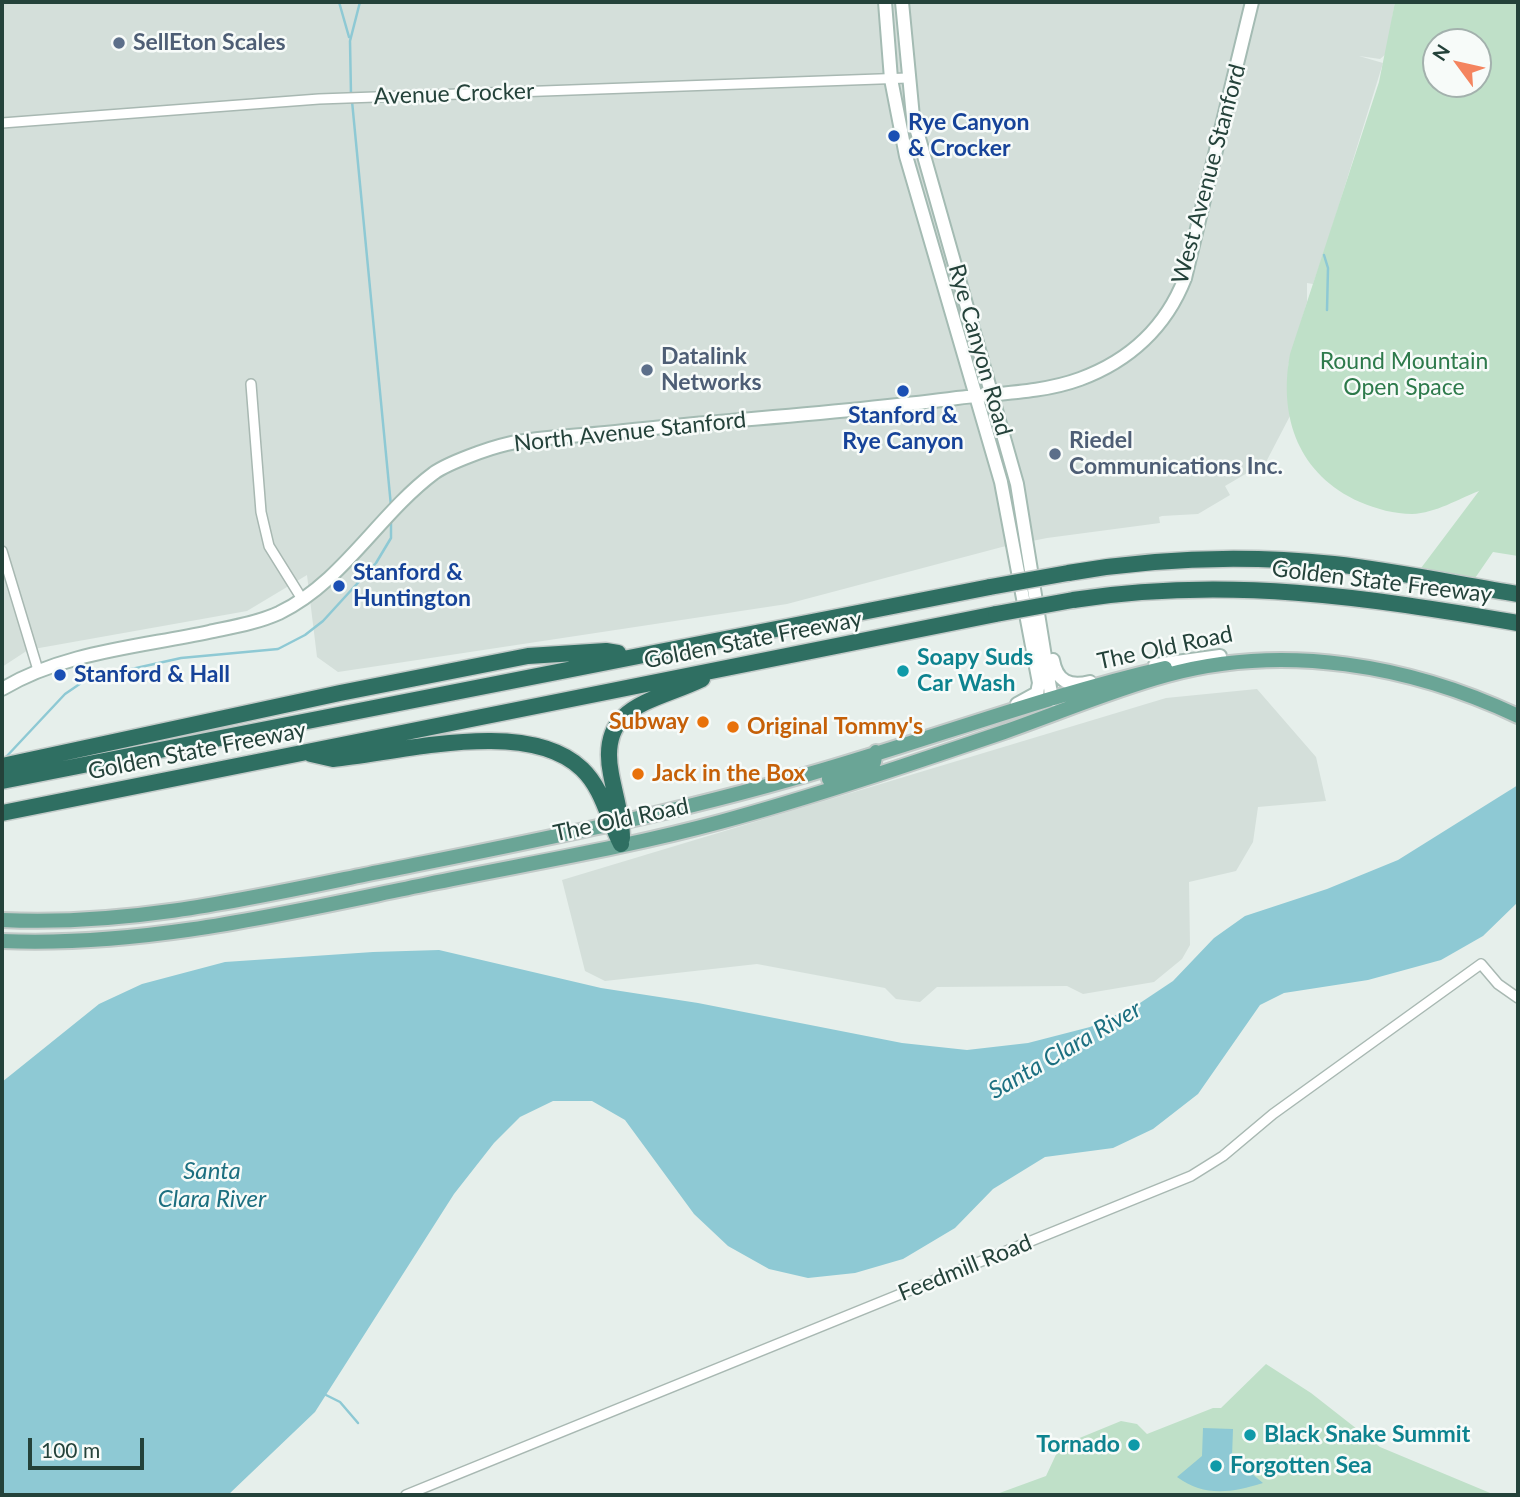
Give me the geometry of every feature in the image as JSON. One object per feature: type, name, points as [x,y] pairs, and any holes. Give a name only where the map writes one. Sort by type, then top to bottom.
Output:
[{"type":"highway","name":"Golden State Freeway","points":[[2,781],[631,656],[1068,573],[1168,562],[1270,560],[1336,565],[1518,594]]},
{"type":"highway","name":"Golden State Freeway","points":[[2,813],[1073,600],[1159,591],[1238,588],[1332,593],[1518,623]]},
{"type":"highway","points":[[2,766],[340,693],[528,656],[606,651],[631,656]]},
{"type":"highway","points":[[621,844],[608,747],[616,725],[623,716],[644,701],[676,692],[723,669]]},
{"type":"highway","points":[[306,753],[333,759],[458,744],[530,742],[558,752],[582,769],[617,824]]},
{"type":"main road","name":"Rye Canyon Road","points":[[885,2],[891,79],[906,156],[1008,508],[1039,688],[1030,699],[998,715]]},
{"type":"main road","name":"Rye Canyon Road","points":[[902,2],[907,78],[923,160],[993,393],[1017,484],[1056,706]]},
{"type":"main road","name":"West Avenue Stanford","points":[[993,393],[1056,386],[1093,374],[1134,350],[1173,305],[1193,253],[1252,2]]},
{"type":"main road","name":"North Avenue Stanford","points":[[2,689],[38,670],[72,659],[251,622],[278,613],[332,576],[396,508],[436,471],[506,444],[993,393]]},
{"type":"main road","name":"Rye Canyon Road","points":[[1008,508],[1015,514],[1048,690],[1056,706]]},
{"type":"main road","points":[[1028,551],[1054,669],[1063,681],[1074,685],[1146,667],[1220,656]]},
{"type":"main road","name":"The Old Road","points":[[2,941],[97,942],[183,933],[621,844],[750,813],[812,794],[1176,665],[1220,656],[1279,653],[1370,664],[1450,679],[1518,708]]},
{"type":"main road","name":"The Old Road","points":[[2,920],[96,920],[181,912],[617,824],[810,774],[998,715],[1056,706],[1167,675],[1233,663],[1272,660],[1370,664],[1440,684],[1518,716]]},
{"type":"main road","points":[[812,794],[817,783],[874,762],[876,752]]},
{"type":"main road","points":[[750,813],[755,804],[767,798],[802,789],[810,774]]},
{"type":"street","name":"Avenue Crocker","points":[[2,123],[318,99],[907,78]]},
{"type":"street","points":[[251,384],[261,512],[269,546],[302,599]]},
{"type":"street","points":[[2,551],[38,670]]},
{"type":"street","name":"Feedmill Road","points":[[406,1495],[1191,1176],[1217,1160],[1273,1114],[1481,964],[1497,985],[1518,998]]},
{"type":"shaded area","points":[[2,2],[1395,2],[1386,54],[1380,59],[1359,56],[1383,63],[1326,247],[1313,284],[1307,283],[1307,302],[1288,366],[1291,414],[1266,462],[1225,486],[1230,495],[1198,514],[1162,516],[1159,517],[1160,523],[1047,538],[1002,547],[787,604],[338,672],[317,657],[307,575],[247,611],[28,650],[2,667]]},
{"type":"shaded area","points":[[1257,689],[1316,757],[1326,801],[1258,807],[1253,842],[1236,871],[1189,882],[1190,945],[1182,959],[1154,982],[1083,994],[1067,986],[937,987],[920,1002],[896,999],[885,988],[757,964],[605,981],[585,971],[562,880],[1166,698]]},
{"type":"green space","name":"Round Mountain Open Space","points":[[1395,2],[1518,2],[1518,556],[1493,552],[1462,597],[1406,588],[1479,491],[1438,508],[1412,514],[1372,507],[1339,491],[1308,460],[1298,442],[1287,400],[1290,354],[1379,82]]},
{"type":"green space","points":[[1266,1364],[1311,1393],[1380,1447],[1495,1495],[994,1495],[1046,1476],[1060,1446],[1121,1421],[1137,1424],[1147,1434],[1213,1408],[1221,1408]]},
{"type":"water","name":"Santa Clara River","points":[[1518,785],[1518,902],[1483,936],[1441,960],[1368,980],[1284,993],[1260,1005],[1198,1094],[1153,1129],[1113,1148],[1045,1157],[993,1189],[955,1228],[903,1259],[855,1273],[808,1278],[769,1269],[728,1246],[694,1214],[625,1120],[592,1101],[553,1101],[520,1117],[494,1143],[454,1194],[315,1412],[228,1495],[2,1495],[2,1082],[99,1004],[142,984],[225,962],[439,950],[601,988],[698,1003],[902,1043],[967,1050],[1028,1043],[1090,1027],[1137,1005],[1173,981],[1214,938],[1245,916],[1327,889],[1398,860]]},
{"type":"water","points":[[1203,1428],[1233,1429],[1232,1457],[1263,1483],[1218,1491],[1197,1488],[1177,1477],[1202,1456]]},
{"type":"waterway","points":[[339,2],[349,37]]},
{"type":"waterway","points":[[351,95],[350,41],[360,2]]},
{"type":"waterway","points":[[352,101],[391,506]]},
{"type":"waterway","points":[[1324,255],[1328,268],[1327,310]]},
{"type":"waterway","points":[[6,757],[65,694],[87,679],[181,658],[278,649],[305,635],[323,621],[376,563],[391,538],[391,520]]},
{"type":"waterway","points":[[324,1394],[340,1402],[358,1423]]},
{"type":"place","name":"SellEton Scales","points":[[119,43]]},
{"type":"place","name":"Rye Canyon & Crocker","points":[[894,136]]},
{"type":"place","name":"Datalink Networks","points":[[647,370]]},
{"type":"place","name":"Stanford & Rye Canyon","points":[[903,391]]},
{"type":"place","name":"Riedel Communications Inc.","points":[[1055,454]]},
{"type":"place","name":"Stanford & Huntington","points":[[339,586]]},
{"type":"place","name":"Soapy Suds Car Wash","points":[[903,671]]},
{"type":"place","name":"Stanford & Hall","points":[[60,675]]},
{"type":"place","name":"Subway","points":[[703,722]]},
{"type":"place","name":"Original Tommy's","points":[[733,727]]},
{"type":"place","name":"Jack in the Box","points":[[638,774]]},
{"type":"place","name":"Black Snake Summit","points":[[1250,1435]]},
{"type":"place","name":"Tornado","points":[[1134,1445]]},
{"type":"place","name":"Forgotten Sea","points":[[1216,1466]]}]
